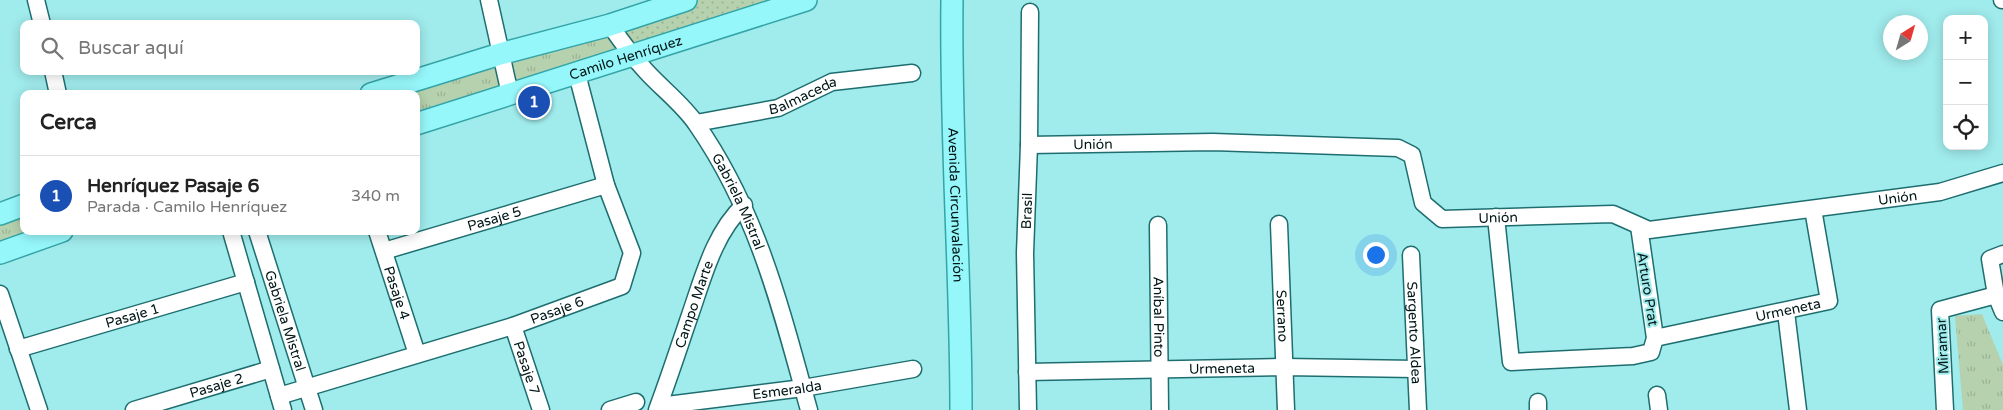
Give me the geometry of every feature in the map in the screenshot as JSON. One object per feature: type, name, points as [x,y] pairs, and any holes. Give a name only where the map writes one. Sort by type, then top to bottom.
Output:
[{"type":"main road","points":[[384,90],[500,54],[610,25],[686,0]]},
{"type":"main road","name":"Camilo Henríquez","points":[[420,123],[806,0]]},
{"type":"main road","name":"Avenida Circunvalación","points":[[952,0],[951,83],[958,240],[961,410]]},
{"type":"main road","points":[[0,214],[20,206]]},
{"type":"main road","points":[[0,253],[51,235]]},
{"type":"street","points":[[36,0],[41,20]]},
{"type":"street","points":[[489,0],[510,94]]},
{"type":"street","name":"Brasil","points":[[1028,410],[1025,253],[1030,145],[1030,12]]},
{"type":"street","name":"Gabriela Mistral","points":[[610,25],[631,55],[696,123],[726,170],[744,205],[764,254],[809,410]]},
{"type":"street","name":"Balmaceda","points":[[696,123],[778,108],[832,82],[912,73]]},
{"type":"street","name":"Pasaje 6","points":[[281,403],[307,387],[513,326],[622,286],[632,253],[606,185],[577,74]]},
{"type":"street","points":[[54,75],[57,90]]},
{"type":"street","name":"Unión","points":[[1030,145],[1213,142],[1398,148],[1412,155],[1423,203],[1442,219],[1613,214],[1649,230],[1940,192],[2003,173]]},
{"type":"street","name":"Pasaje 5","points":[[384,251],[606,185]]},
{"type":"street","name":"Campo Marte","points":[[658,408],[720,236],[730,219],[744,205]]},
{"type":"street","name":"Urmeneta","points":[[1496,218],[1511,362],[1633,356],[1653,345],[1829,301],[1813,209]]},
{"type":"street","name":"Serrano","points":[[1279,224],[1286,410]]},
{"type":"street","name":"Aníbal Pinto","points":[[1158,225],[1160,410]]},
{"type":"street","name":"Arturo Prat","points":[[1639,226],[1653,345]]},
{"type":"street","name":"Gabriela Mistral","points":[[232,235],[281,403]]},
{"type":"street","name":"Gabriela Mistral","points":[[258,235],[314,410]]},
{"type":"street","name":"Pasaje 4","points":[[378,235],[416,354]]},
{"type":"street","name":"Sargento Aldea","points":[[1411,255],[1418,410]]},
{"type":"street","points":[[1996,256],[1996,295],[2003,312]]},
{"type":"street","name":"Pasaje 1","points":[[18,349],[246,282]]},
{"type":"street","points":[[0,294],[39,410]]},
{"type":"street","name":"Miramar","points":[[1945,410],[1940,310],[1996,295]]},
{"type":"street","points":[[1786,312],[1798,410]]},
{"type":"street","name":"Pasaje 7","points":[[513,326],[541,410]]},
{"type":"street","name":"Urmeneta","points":[[1027,372],[1284,368],[1416,369]]},
{"type":"street","name":"Pasaje 2","points":[[134,410],[271,369]]},
{"type":"street","name":"Esmeralda","points":[[658,408],[803,388],[914,369]]},
{"type":"street","points":[[610,410],[636,402]]},
{"type":"green space","points":[[697,0],[793,0],[634,49],[616,27]]},
{"type":"green space","points":[[606,31],[619,52],[420,110],[420,90],[412,90]]},
{"type":"green space","points":[[20,218],[20,235],[32,235],[0,248],[0,225]]},
{"type":"green space","points":[[1982,314],[2003,365],[2003,410],[1963,410],[1955,316]]},
{"type":"place","name":"Henríquez Pasaje 6","points":[[534,102]]}]
